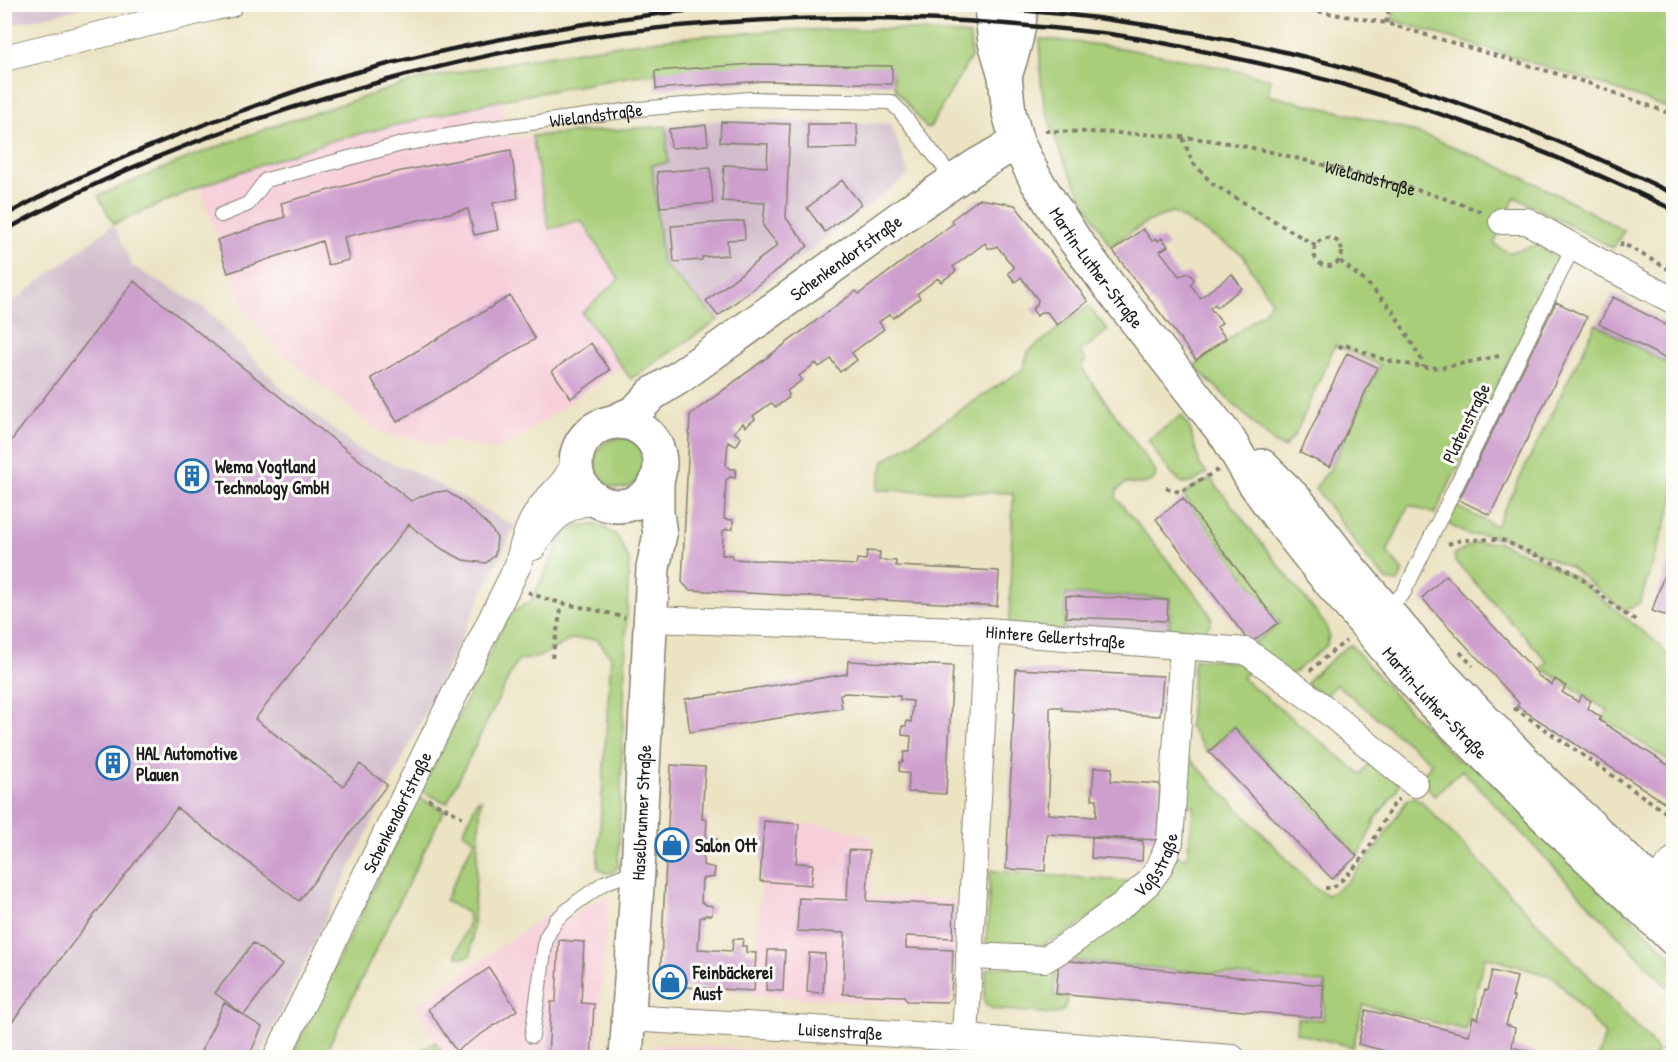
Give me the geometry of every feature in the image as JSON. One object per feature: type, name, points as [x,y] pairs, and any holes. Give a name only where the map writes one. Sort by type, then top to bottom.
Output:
[{"type":"street","name":"Martin-Luther-Straße","points":[[992,4],[995,42],[1005,76],[1009,113],[1031,137],[1036,180],[1074,239],[1233,447],[1271,474],[1299,503],[1440,710],[1554,825],[1654,897],[1674,939]]},
{"type":"street","name":"Martin-Luther-Straße","points":[[1005,76],[1017,42],[1021,4]]},
{"type":"street","points":[[4,58],[220,5]]},
{"type":"street","name":"Schenkendorfstraße","points":[[276,1058],[518,565],[529,526],[543,504],[568,477],[579,447],[587,435],[598,426],[635,412],[652,394],[678,378],[803,286],[954,180],[1031,137]]},
{"type":"street","points":[[1502,221],[1527,222],[1674,300]]},
{"type":"street","points":[[658,466],[657,428],[678,378]]},
{"type":"street","points":[[613,422],[627,423],[641,428],[652,438],[658,466]]},
{"type":"street","points":[[575,461],[576,474],[581,486],[589,496],[606,505]]},
{"type":"street","name":"Schenkendorfstraße","points":[[518,565],[548,525],[571,507],[582,503],[626,506],[639,502],[650,493],[658,466]]},
{"type":"street","name":"Haselbrunner Straße","points":[[626,1058],[638,870],[641,620],[660,534],[657,513],[658,466]]},
{"type":"street","name":"Haselbrunner Straße","points":[[606,505],[626,517],[638,531],[653,568]]},
{"type":"street","name":"Hintere Gellertstraße","points":[[641,620],[987,631],[1246,651],[1370,746],[1414,784]]},
{"type":"street","points":[[965,1038],[987,631]]},
{"type":"street","name":"Voßstraße","points":[[969,956],[1045,959],[1125,903],[1148,883],[1160,868],[1170,842],[1183,646]]},
{"type":"street","points":[[1654,897],[1674,860]]},
{"type":"street","name":"Luisenstraße","points":[[628,1018],[965,1038],[1232,1058]]},
{"type":"lane","name":"Wielandstraße","points":[[221,215],[248,204],[266,180],[402,144],[515,125],[639,109],[749,99],[891,102],[954,180]]},
{"type":"lane","name":"Platenstraße","points":[[1376,619],[1404,592],[1573,247]]},
{"type":"lane","points":[[532,1036],[546,938],[556,920],[604,883],[638,870]]},
{"type":"path","points":[[1274,4],[1386,23],[1591,84],[1674,115]]},
{"type":"path","points":[[1386,23],[1390,4]]},
{"type":"path","name":"Wielandstraße","points":[[1031,137],[1084,131],[1183,137],[1246,147],[1349,172],[1459,203],[1502,221]]},
{"type":"path","points":[[1183,137],[1192,162],[1213,184],[1316,246]]},
{"type":"path","points":[[1333,239],[1342,249],[1340,261],[1328,267],[1318,262],[1315,257],[1316,246],[1320,241],[1333,239]]},
{"type":"path","points":[[1622,243],[1674,272]]},
{"type":"path","points":[[1340,261],[1367,283],[1393,311],[1421,359],[1423,367]]},
{"type":"path","points":[[1339,348],[1343,344],[1385,360],[1423,367],[1440,368],[1504,356],[1517,361]]},
{"type":"path","points":[[1166,488],[1180,492],[1233,447]]},
{"type":"path","points":[[1428,542],[1446,544],[1462,540],[1500,539],[1573,572],[1625,614],[1639,622]]},
{"type":"path","points":[[534,595],[641,620]]},
{"type":"path","points":[[552,658],[562,603]]},
{"type":"path","points":[[1294,686],[1329,654],[1376,619]]},
{"type":"path","points":[[1459,650],[1474,667]]},
{"type":"path","points":[[1506,700],[1523,715],[1667,813],[1674,815]]},
{"type":"path","points":[[1325,888],[1333,888],[1357,866],[1371,845],[1390,807],[1414,784]]},
{"type":"path","points":[[408,788],[462,817]]},
{"type":"path","points":[[1666,1058],[1674,1038]]},
{"type":"shaded area","points":[[5,4],[94,5],[5,26]]},
{"type":"shaded area","points":[[501,100],[509,139],[532,136],[549,228],[581,220],[619,279],[582,313],[622,366],[501,450],[444,440],[441,447],[409,437],[386,435],[279,351],[246,311],[199,187],[334,140]]},
{"type":"shaded area","points":[[720,120],[891,124],[909,175],[718,320],[662,263],[652,165],[668,163],[666,126]]},
{"type":"shaded area","points":[[114,224],[132,266],[205,308],[279,386],[359,450],[412,471],[515,526],[259,1057],[5,1058],[5,308]]},
{"type":"shaded area","points":[[1613,293],[1673,327],[1673,367],[1596,324]]},
{"type":"shaded area","points":[[1065,594],[1170,598],[1169,634],[1064,630]]},
{"type":"shaded area","points":[[764,821],[833,826],[873,838],[871,897],[956,900],[952,1000],[946,1007],[754,995]]},
{"type":"shaded area","points":[[608,897],[597,1057],[446,1057],[435,1042],[416,1005],[556,908],[566,921],[594,901]]},
{"type":"shaded area","points":[[659,1044],[894,1057],[651,1057],[651,1049]]},
{"type":"green space","points":[[1328,5],[1387,5],[1365,12]]},
{"type":"green space","points":[[1395,5],[1673,5],[1673,110],[1592,81],[1392,20]]},
{"type":"green space","points":[[899,29],[970,35],[971,57],[930,127],[926,128],[895,88],[891,67],[735,69],[631,76],[501,100],[334,140],[199,187],[114,224],[98,196],[190,157],[282,123],[417,80],[546,56],[696,36],[787,30]]},
{"type":"green space","points":[[1040,39],[1127,49],[1271,79],[1268,95],[1371,119],[1431,138],[1529,180],[1624,231],[1613,248],[1515,197],[1494,244],[1508,253],[1536,245],[1559,258],[1435,514],[1409,505],[1387,552],[1403,571],[1398,582],[1388,581],[1369,561],[1315,488],[1330,469],[1380,365],[1335,345],[1295,435],[1284,448],[1274,443],[1194,366],[1265,311],[1271,301],[1242,254],[1172,212],[1147,222],[1110,246],[1069,171],[1052,131],[1042,90]]},
{"type":"green space","points":[[666,126],[668,163],[652,165],[662,263],[718,320],[631,379],[582,313],[619,279],[581,220],[549,229],[532,136]]},
{"type":"green space","points":[[1088,306],[1108,330],[1080,352],[1086,360],[1081,367],[1156,472],[1153,480],[1149,482],[1126,483],[1117,490],[1116,498],[1202,602],[1212,618],[1203,634],[1169,634],[1170,598],[1066,594],[1064,630],[1009,627],[1013,493],[877,490],[884,461],[1023,369],[1028,352]]},
{"type":"green space","points":[[1596,324],[1673,367],[1673,501],[1640,602],[1630,609],[1622,609],[1570,567],[1504,538],[1469,535],[1448,524],[1447,520],[1453,505],[1496,526]]},
{"type":"green space","points":[[1182,415],[1190,429],[1200,465],[1207,473],[1190,483],[1178,480],[1172,474],[1148,440]]},
{"type":"green space","points":[[615,438],[625,438],[638,445],[645,458],[645,468],[638,481],[625,488],[615,488],[606,484],[599,477],[595,468],[595,458],[599,449],[606,442]]},
{"type":"green space","points":[[1211,479],[1325,624],[1329,635],[1327,645],[1291,675],[1250,646],[1280,623],[1183,495]]},
{"type":"green space","points":[[580,525],[600,525],[617,536],[629,560],[618,867],[613,872],[606,873],[598,868],[598,858],[611,657],[597,639],[572,639],[539,657],[517,661],[447,803],[421,791],[509,614],[531,601],[565,532]]},
{"type":"green space","points":[[1497,542],[1544,561],[1576,578],[1657,643],[1673,660],[1673,764],[1604,718],[1608,711],[1542,668],[1547,662],[1455,561],[1454,554],[1475,543]]},
{"type":"green space","points":[[1351,645],[1390,690],[1457,760],[1471,761],[1673,958],[1673,993],[1462,770],[1434,796],[1420,778],[1432,763],[1336,684],[1325,697],[1307,685],[1308,680]]},
{"type":"green space","points":[[1207,659],[1252,665],[1242,678],[1361,774],[1372,760],[1399,783],[1397,790],[1376,818],[1359,856],[1234,727],[1207,752],[1189,726],[1194,660]]},
{"type":"green space","points":[[1187,756],[1316,889],[1328,895],[1346,883],[1377,848],[1407,800],[1414,797],[1420,800],[1648,1038],[1657,1050],[1656,1057],[1598,1057],[1605,1035],[1554,977],[1485,957],[1466,1030],[1363,1005],[1353,1047],[1296,1033],[1297,1018],[1323,1020],[1325,983],[1057,959],[1053,996],[1068,997],[1060,1013],[993,1009],[985,1004],[986,971],[991,968],[1042,965],[1171,856],[1187,858],[1194,806],[1179,804]]},
{"type":"green space","points":[[418,797],[444,810],[324,1056],[326,1057],[291,1057]]},
{"type":"green space","points":[[481,799],[471,954],[467,957],[458,957],[456,954],[469,922],[468,913],[445,901],[475,839],[463,833],[477,801]]},
{"type":"green space","points":[[990,870],[1139,882],[1066,934],[1036,947],[986,950]]},
{"type":"green space","points":[[435,1042],[446,1057],[410,1057]]},
{"type":"building","points":[[5,4],[21,4],[21,5],[5,10]]},
{"type":"building","points":[[753,64],[892,66],[892,84],[763,81],[656,89],[655,71]]},
{"type":"building","points":[[721,122],[790,124],[786,218],[808,246],[718,316],[706,301],[778,245],[763,226],[765,203],[722,201],[724,165],[767,167],[768,144],[720,142]]},
{"type":"building","points":[[808,124],[857,124],[858,148],[808,149]]},
{"type":"building","points":[[706,125],[708,145],[671,148],[669,129]]},
{"type":"building","points":[[511,150],[518,198],[493,203],[498,230],[474,235],[468,209],[344,237],[349,260],[328,265],[322,241],[228,273],[217,240],[285,217],[281,203],[397,172]]},
{"type":"building","points":[[710,168],[713,203],[660,207],[657,172]]},
{"type":"building","points":[[842,180],[861,204],[825,232],[807,208]]},
{"type":"building","points":[[979,199],[1015,205],[1088,301],[1057,325],[1047,312],[1041,312],[1037,316],[1032,309],[1037,305],[1038,300],[1021,277],[1015,282],[1008,273],[1014,268],[997,246],[988,248],[985,243],[953,267],[956,271],[941,282],[938,278],[917,294],[920,298],[893,318],[890,314],[879,322],[884,329],[852,353],[857,360],[840,372],[831,359],[819,367],[816,363],[799,376],[802,380],[787,391],[788,398],[776,407],[771,403],[753,416],[755,419],[745,427],[743,423],[734,432],[741,438],[736,446],[728,442],[726,466],[736,469],[735,478],[730,477],[726,480],[724,519],[733,520],[733,529],[723,531],[722,555],[732,555],[732,559],[856,565],[857,559],[866,560],[867,551],[880,552],[879,560],[896,561],[896,566],[999,571],[997,606],[689,590],[682,582],[690,415],[856,291],[859,294],[954,223],[951,220]]},
{"type":"building","points":[[744,221],[745,239],[727,240],[728,255],[674,262],[671,226]]},
{"type":"building","points":[[1143,229],[1152,241],[1162,238],[1168,246],[1160,251],[1179,276],[1189,273],[1194,279],[1191,285],[1200,298],[1232,274],[1242,288],[1217,307],[1215,304],[1210,308],[1222,323],[1217,327],[1226,338],[1196,360],[1113,251]]},
{"type":"building","points":[[134,281],[411,501],[429,493],[446,491],[459,499],[490,527],[497,538],[495,555],[486,563],[463,560],[444,550],[409,524],[255,719],[343,786],[360,764],[387,785],[299,901],[177,808],[4,1032],[4,528],[9,522],[4,518],[4,450]]},
{"type":"building","points":[[510,296],[535,339],[397,422],[371,378]]},
{"type":"building","points":[[1613,297],[1674,329],[1674,363],[1599,324]]},
{"type":"building","points":[[1556,302],[1587,317],[1490,515],[1459,500]]},
{"type":"building","points":[[591,343],[610,370],[571,398],[552,371]]},
{"type":"building","points":[[1347,353],[1377,367],[1330,467],[1300,453]]},
{"type":"building","points":[[1183,498],[1278,623],[1250,643],[1156,519]]},
{"type":"building","points":[[1674,545],[1674,618],[1652,611]]},
{"type":"building","points":[[1446,575],[1537,675],[1552,685],[1555,679],[1566,686],[1562,692],[1578,702],[1582,695],[1591,701],[1587,708],[1601,717],[1599,720],[1674,769],[1674,795],[1667,804],[1517,706],[1519,703],[1422,598]]},
{"type":"building","points":[[1066,596],[1168,600],[1167,621],[1066,617]]},
{"type":"building","points":[[848,661],[953,666],[946,794],[908,792],[909,774],[899,771],[904,752],[910,752],[911,736],[902,735],[902,726],[906,726],[907,721],[911,722],[913,701],[900,700],[900,696],[840,694],[842,708],[690,732],[685,699],[847,674]]},
{"type":"building","points":[[1016,669],[1163,676],[1160,716],[1062,710],[1062,707],[1050,707],[1050,720],[1052,721],[1048,814],[1096,817],[1097,799],[1092,799],[1094,767],[1112,768],[1111,781],[1160,784],[1157,840],[1047,834],[1045,871],[1006,869]]},
{"type":"building","points":[[1234,728],[1357,856],[1332,879],[1209,752]]},
{"type":"building","points":[[671,765],[705,767],[702,819],[707,819],[706,837],[717,839],[716,848],[704,849],[703,865],[715,868],[714,877],[702,879],[701,902],[713,906],[712,915],[700,918],[698,949],[732,951],[733,939],[743,939],[742,946],[746,946],[746,952],[756,953],[754,991],[666,986],[660,979]]},
{"type":"building","points":[[764,821],[799,824],[796,863],[813,864],[811,885],[760,881]]},
{"type":"building","points":[[1092,838],[1143,841],[1142,861],[1091,858]]},
{"type":"building","points":[[849,850],[869,851],[867,901],[954,905],[953,938],[906,936],[906,948],[953,950],[951,998],[947,1002],[907,1001],[904,996],[843,994],[845,933],[797,931],[799,898],[847,900]]},
{"type":"building","points":[[559,940],[584,942],[581,1003],[594,1004],[591,1058],[548,1058],[551,1002],[556,1002]]},
{"type":"building","points":[[253,943],[282,965],[244,1015],[215,993]]},
{"type":"building","points":[[768,950],[785,950],[783,991],[766,990]]},
{"type":"building","points":[[809,953],[825,954],[823,993],[807,992]]},
{"type":"building","points":[[1059,960],[1324,985],[1321,1018],[1056,994]]},
{"type":"building","points":[[489,968],[517,1010],[456,1051],[428,1009]]},
{"type":"building","points":[[1492,971],[1517,977],[1506,1025],[1515,1028],[1512,1047],[1537,1053],[1536,1058],[1412,1058],[1358,1044],[1366,1010],[1469,1035],[1473,1017],[1478,1019]]},
{"type":"building","points":[[224,1003],[262,1027],[248,1058],[198,1058]]},
{"type":"railway","points":[[4,216],[91,172],[150,146],[270,100],[342,76],[457,48],[583,24],[682,11],[783,4]]},
{"type":"railway","points":[[939,4],[1047,12],[1184,31],[1328,63],[1469,107],[1539,134],[1674,194]]},
{"type":"railway","points":[[4,231],[101,182],[202,139],[305,104],[410,74],[537,45],[633,31],[739,21],[846,18],[1006,24],[1110,34],[1185,47],[1287,70],[1401,101],[1512,140],[1566,161],[1674,210]]},
{"type":"place","name":"Wema Vogtland Technology GmbH","points":[[192,476]]},
{"type":"place","name":"HAL Automotive Plauen","points":[[113,763]]},
{"type":"place","name":"Salon Ott","points":[[672,845]]},
{"type":"place","name":"Feinbäckerei Aust","points":[[670,982]]}]
